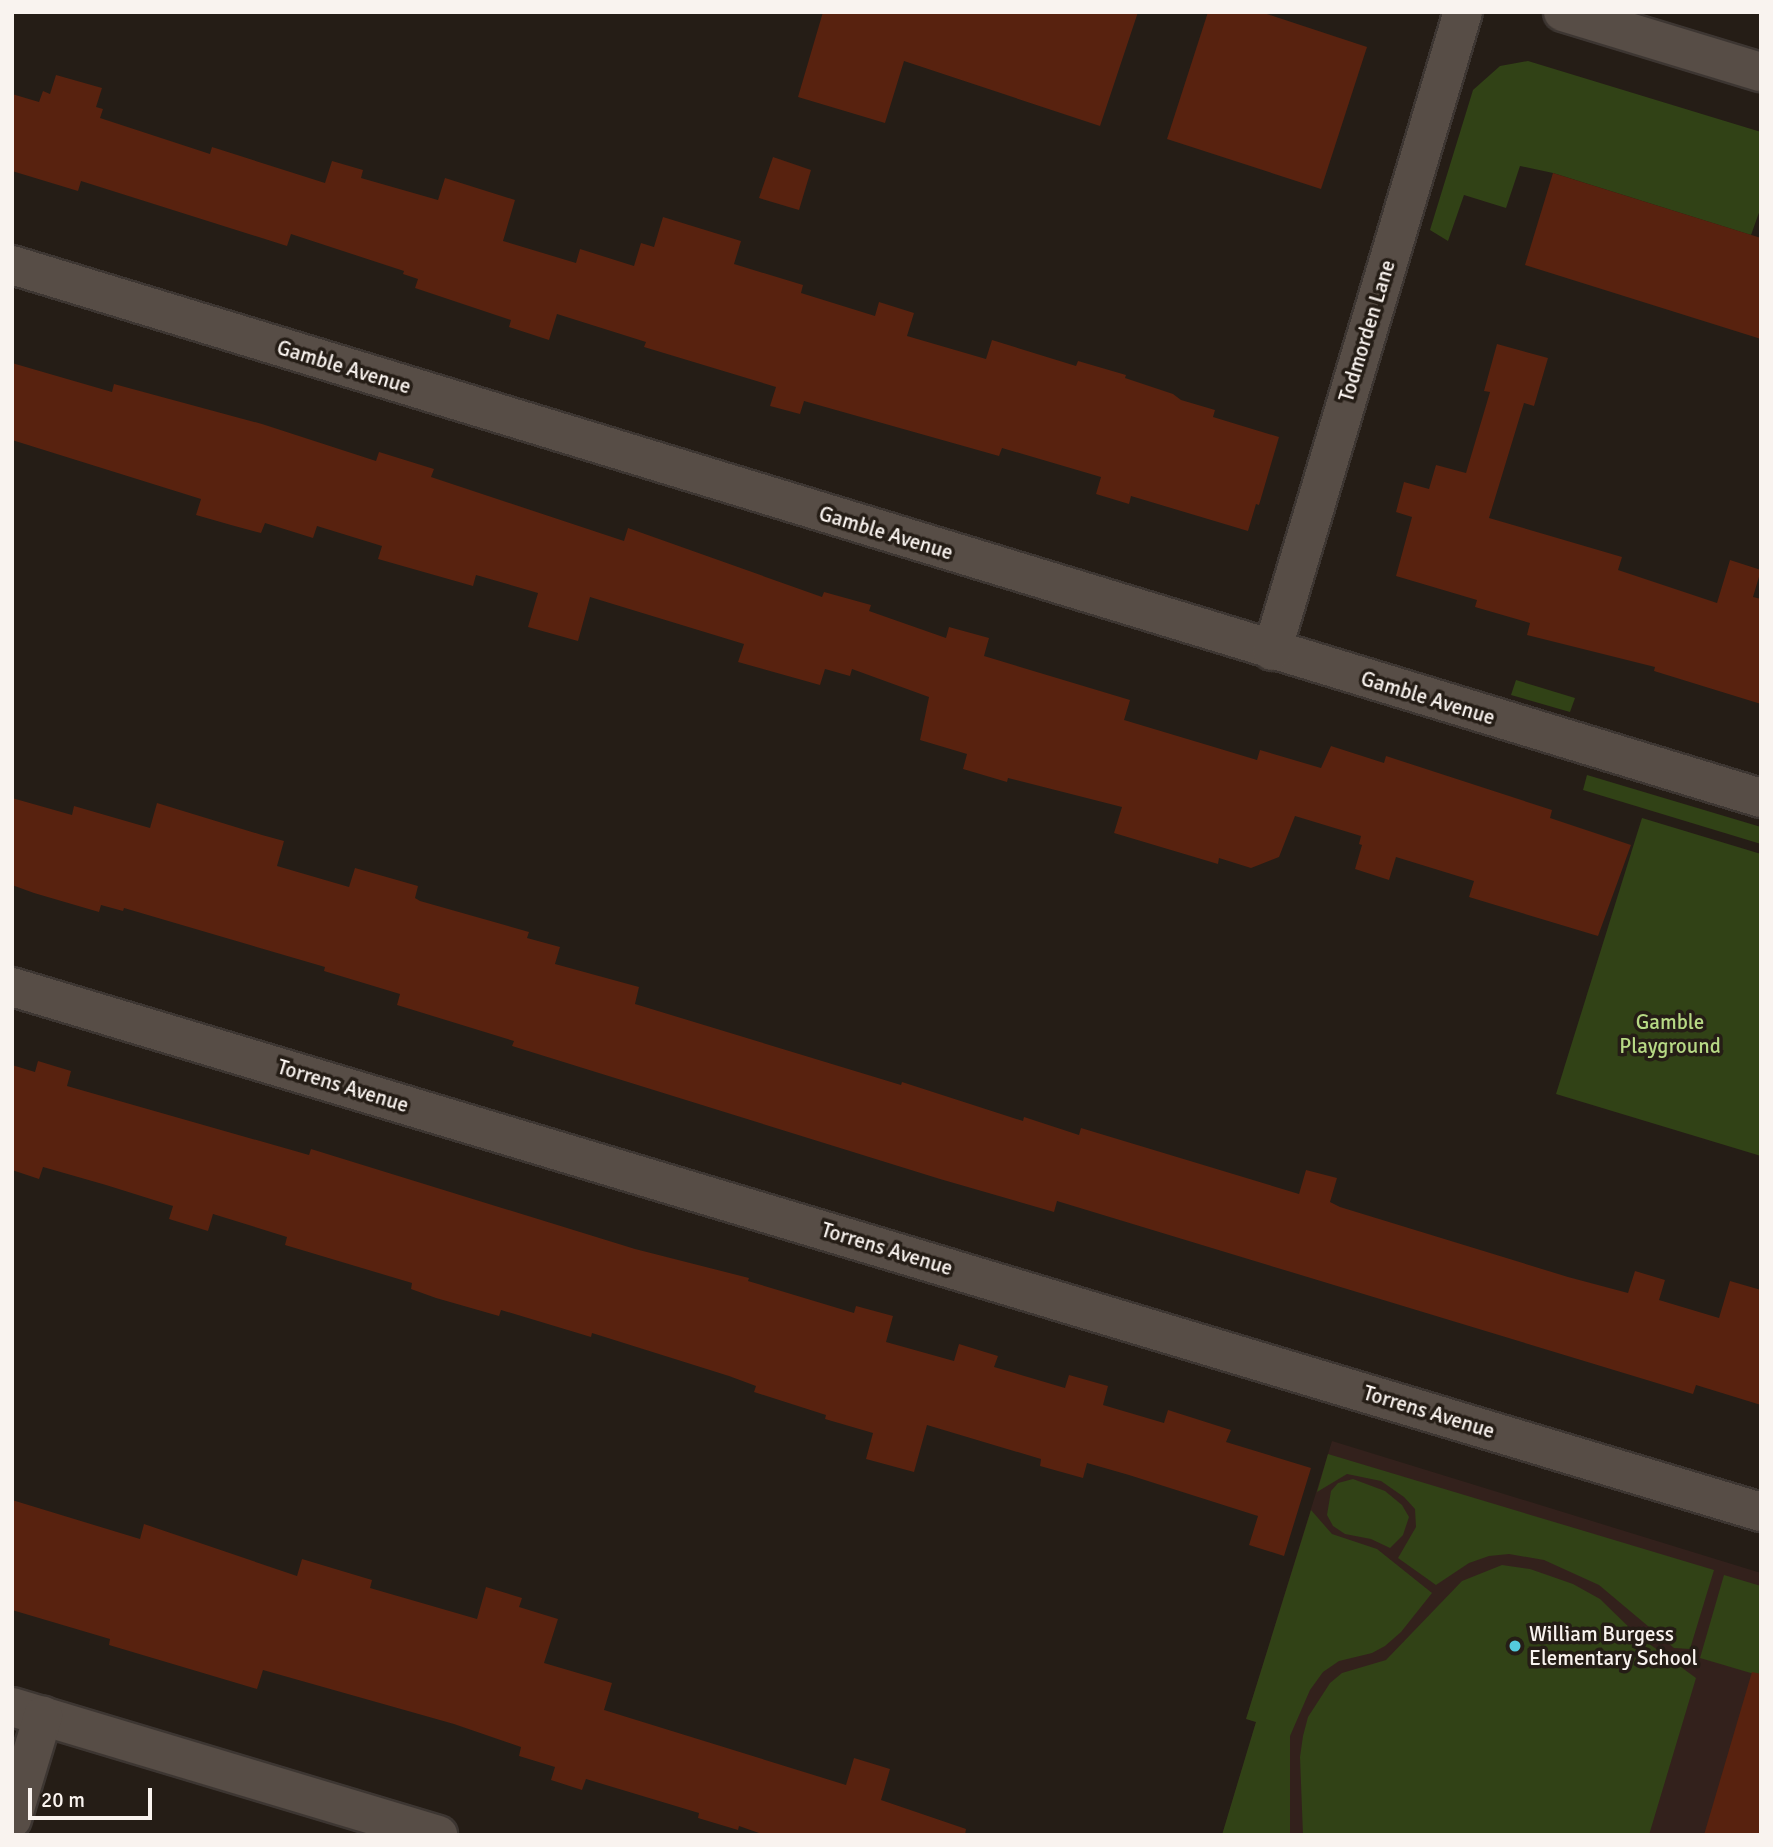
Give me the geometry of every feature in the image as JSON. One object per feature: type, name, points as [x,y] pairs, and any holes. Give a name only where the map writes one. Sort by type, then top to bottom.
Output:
[{"type":"street","name":"Todmorden Lane","points":[[1272,651],[1463,12]]},
{"type":"street","points":[[1563,12],[1761,72]]},
{"type":"street","name":"Gamble Avenue","points":[[12,265],[1761,798]]},
{"type":"street","name":"Torrens Avenue","points":[[12,986],[1761,1512]]},
{"type":"street","points":[[12,1819],[28,1711],[438,1835]]},
{"type":"shaded area","name":"William Burgess Elementary School","points":[[1332,1441],[1761,1573],[1761,1835],[1222,1835],[1256,1722],[1246,1719]]},
{"type":"green space","points":[[1528,61],[1761,132],[1761,207],[1751,235],[1553,173],[1520,166],[1506,208],[1464,195],[1448,241],[1430,230],[1473,90],[1500,66]]},
{"type":"green space","points":[[1516,680],[1575,698],[1570,712],[1511,695]]},
{"type":"green space","points":[[1587,775],[1761,827],[1761,844],[1583,790]]},
{"type":"green space","name":"Gamble Playground","points":[[1642,818],[1761,854],[1761,1156],[1556,1094]]},
{"type":"green space","points":[[1328,1454],[1714,1570],[1690,1649],[1674,1648],[1599,1585],[1544,1560],[1509,1554],[1489,1556],[1469,1563],[1436,1585],[1398,1558],[1416,1527],[1415,1509],[1404,1497],[1381,1481],[1347,1474],[1317,1492]]},
{"type":"green space","points":[[1353,1479],[1385,1491],[1402,1505],[1409,1517],[1403,1535],[1390,1548],[1371,1539],[1345,1534],[1333,1526],[1327,1515],[1331,1491],[1338,1483]]},
{"type":"green space","points":[[1311,1510],[1332,1534],[1377,1549],[1432,1593],[1401,1632],[1385,1646],[1372,1653],[1339,1661],[1323,1672],[1310,1690],[1290,1736],[1290,1835],[1222,1835],[1256,1722],[1246,1719]]},
{"type":"green space","points":[[1502,1565],[1530,1569],[1573,1584],[1600,1599],[1637,1635],[1696,1678],[1649,1835],[1303,1835],[1300,1757],[1303,1736],[1308,1717],[1330,1683],[1342,1673],[1386,1660],[1462,1581]]},
{"type":"green space","points":[[1724,1575],[1761,1586],[1761,1676],[1700,1658]]},
{"type":"building","points":[[823,12],[1138,12],[1100,126],[904,61],[885,123],[798,97]]},
{"type":"building","points":[[1208,12],[1261,12],[1367,47],[1321,189],[1167,139]]},
{"type":"building","points":[[56,75],[102,88],[96,107],[103,109],[100,118],[210,154],[212,147],[325,183],[332,161],[363,170],[361,178],[438,200],[445,178],[515,200],[503,241],[576,263],[580,249],[634,266],[641,243],[654,247],[663,217],[741,241],[734,264],[803,285],[801,293],[875,316],[879,302],[914,313],[907,336],[986,359],[992,340],[1076,366],[1078,361],[1126,375],[1125,378],[1215,410],[1213,417],[1279,437],[1259,505],[1256,504],[1248,531],[1131,496],[1129,504],[1096,494],[1101,477],[1002,448],[999,456],[804,401],[800,414],[770,406],[776,387],[644,347],[646,342],[557,314],[549,340],[509,327],[511,320],[415,288],[418,279],[403,274],[404,271],[291,234],[287,246],[81,181],[78,191],[12,171],[12,94],[39,102],[43,91],[50,94]]},
{"type":"building","points":[[773,157],[811,170],[799,210],[759,198]]},
{"type":"building","points":[[1553,173],[1761,238],[1761,339],[1525,265]]},
{"type":"building","points":[[1497,344],[1548,358],[1534,406],[1524,403],[1489,518],[1622,557],[1618,570],[1717,603],[1730,560],[1761,570],[1753,597],[1761,599],[1761,704],[1654,671],[1655,667],[1527,635],[1530,623],[1475,607],[1477,600],[1396,576],[1412,517],[1396,512],[1404,482],[1429,489],[1436,465],[1466,473],[1490,392],[1484,391]]},
{"type":"building","points":[[12,363],[112,392],[114,384],[262,424],[376,461],[379,452],[434,469],[431,477],[624,541],[628,528],[822,597],[824,592],[871,605],[869,611],[946,638],[949,627],[989,638],[984,656],[1130,700],[1124,720],[1257,760],[1260,750],[1321,768],[1331,746],[1384,763],[1386,756],[1552,810],[1550,818],[1631,845],[1598,936],[1469,897],[1474,881],[1396,857],[1389,880],[1355,869],[1362,845],[1359,844],[1361,836],[1295,816],[1279,857],[1251,868],[1219,858],[1218,864],[1114,833],[1122,807],[1008,778],[1007,782],[963,769],[967,754],[920,740],[929,697],[852,669],[850,676],[825,669],[820,685],[738,662],[744,644],[590,597],[578,641],[528,627],[538,593],[476,575],[473,586],[378,559],[382,546],[317,526],[313,538],[265,523],[261,533],[196,515],[201,499],[12,440]]},
{"type":"building","points":[[12,798],[72,815],[74,806],[150,828],[157,803],[284,841],[277,866],[349,887],[355,868],[418,886],[415,898],[420,901],[529,932],[527,938],[560,947],[555,964],[639,987],[635,1004],[901,1085],[902,1082],[1023,1121],[1024,1117],[1079,1135],[1081,1128],[1299,1194],[1306,1170],[1337,1178],[1330,1202],[1340,1207],[1568,1277],[1628,1293],[1635,1271],[1665,1280],[1659,1300],[1719,1318],[1730,1281],[1761,1290],[1761,1405],[1696,1385],[1693,1394],[1057,1201],[1054,1212],[940,1179],[512,1046],[514,1041],[397,1005],[400,994],[324,971],[325,967],[124,908],[123,911],[101,905],[99,912],[34,893],[12,885]]},
{"type":"building","points":[[38,1061],[71,1071],[67,1086],[309,1155],[311,1149],[635,1249],[749,1278],[748,1281],[854,1313],[856,1306],[893,1316],[886,1342],[954,1361],[959,1344],[998,1356],[994,1367],[1065,1388],[1069,1375],[1108,1386],[1103,1405],[1164,1423],[1168,1410],[1231,1430],[1226,1442],[1311,1468],[1284,1556],[1249,1545],[1258,1516],[1129,1475],[1087,1463],[1083,1478],[1040,1466],[1041,1459],[927,1425],[914,1472],[866,1459],[873,1433],[825,1419],[826,1415],[754,1392],[756,1386],[729,1376],[592,1333],[591,1337],[501,1310],[499,1316],[436,1298],[411,1289],[412,1283],[285,1245],[287,1237],[213,1214],[208,1231],[169,1219],[173,1206],[106,1185],[43,1167],[39,1179],[12,1170],[12,1065],[35,1072]]},
{"type":"building","points":[[12,1500],[140,1539],[144,1524],[297,1576],[302,1559],[372,1580],[370,1588],[477,1619],[486,1587],[522,1598],[519,1607],[558,1619],[544,1663],[612,1683],[604,1710],[846,1785],[854,1758],[890,1769],[881,1800],[966,1829],[965,1835],[765,1835],[739,1826],[738,1830],[698,1818],[699,1813],[586,1779],[582,1790],[551,1780],[555,1767],[519,1756],[521,1747],[454,1724],[263,1670],[257,1689],[109,1645],[110,1639],[12,1610]]},
{"type":"building","name":"William Burgess Elementary School","points":[[1752,1672],[1761,1674],[1761,1835],[1704,1835]]},
{"type":"place","name":"William Burgess Elementary School","points":[[1515,1646]]}]
